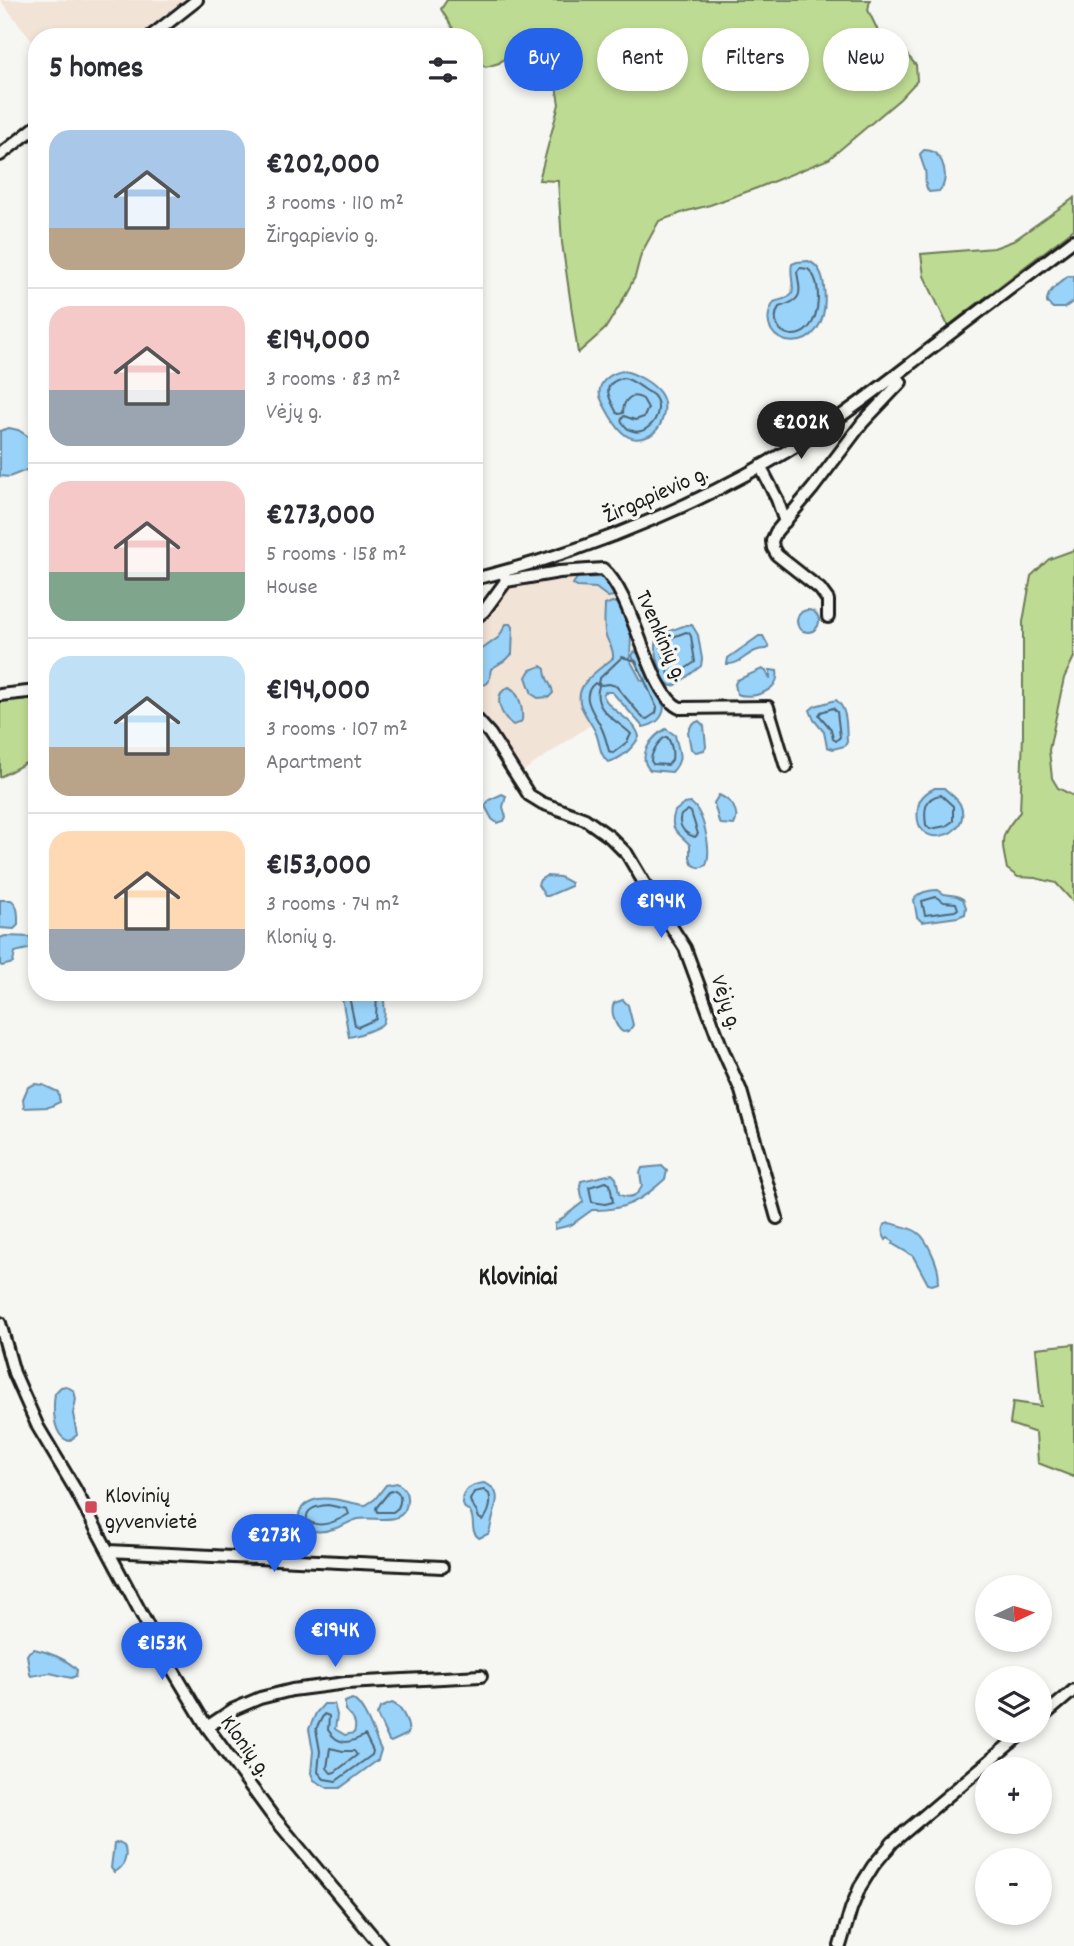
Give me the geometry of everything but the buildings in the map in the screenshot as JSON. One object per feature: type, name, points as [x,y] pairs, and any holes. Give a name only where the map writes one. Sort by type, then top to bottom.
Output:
[{"type":"street","points":[[161,28],[197,0]]},
{"type":"street","points":[[0,155],[28,133]]},
{"type":"street","name":"Žirgapievio g.","points":[[483,578],[505,576],[637,525],[760,466],[850,409],[1074,240]]},
{"type":"street","points":[[828,617],[828,600],[820,589],[777,555],[772,541],[776,532],[863,422],[901,382]]},
{"type":"street","points":[[760,466],[785,522]]},
{"type":"street","name":"Tvenkinių g.","points":[[505,576],[603,569],[612,576],[624,598],[649,662],[664,694],[673,705],[680,708],[768,707],[786,767]]},
{"type":"street","points":[[483,612],[505,576]]},
{"type":"street","points":[[0,695],[28,692]]},
{"type":"street","name":"Vėjų g.","points":[[483,726],[528,795],[541,803],[585,819],[610,837],[627,854],[685,948],[721,1046],[741,1091],[778,1218]]},
{"type":"street","name":"Klonių g.","points":[[0,1323],[14,1373],[38,1427],[158,1645],[207,1727],[271,1814],[381,1946]]},
{"type":"street","points":[[108,1551],[442,1567]]},
{"type":"street","points":[[207,1727],[234,1709],[260,1698],[292,1690],[346,1683],[481,1676]]},
{"type":"street","points":[[1052,1709],[1074,1690]]},
{"type":"street","points":[[840,1946],[850,1909],[860,1887],[892,1842],[1011,1743]]},
{"type":"shaded area","points":[[0,0],[186,0],[150,28],[28,28],[28,36]]},
{"type":"shaded area","points":[[601,574],[621,601],[612,602],[608,641],[615,653],[613,658],[587,680],[582,707],[592,724],[519,774],[483,724],[483,613],[510,587],[522,581]]},
{"type":"green space","points":[[447,0],[870,0],[868,10],[877,28],[823,28],[823,91],[908,91],[829,159],[757,188],[659,221],[641,254],[635,277],[620,305],[605,329],[578,353],[562,243],[558,181],[539,180],[559,104],[557,91],[583,91],[583,28],[504,28],[504,59],[486,67],[483,66],[483,28],[453,28],[441,9]]},
{"type":"green space","points":[[909,57],[916,65],[917,81],[909,89]]},
{"type":"green space","points":[[1074,198],[1074,229],[948,326],[924,276],[921,254],[994,248],[1013,241]]},
{"type":"green space","points":[[1074,550],[1074,657],[1064,678],[1049,750],[1052,778],[1058,788],[1074,796],[1074,903],[1056,883],[1018,877],[1007,869],[1003,838],[1020,812],[1023,622],[1031,576],[1049,559]]},
{"type":"green space","points":[[28,698],[28,761],[0,777],[0,700]]},
{"type":"green space","points":[[1074,1344],[1074,1477],[1038,1463],[1036,1433],[1010,1424],[1013,1402],[1041,1406],[1036,1348]]},
{"type":"water","points":[[924,150],[935,154],[942,162],[945,174],[943,186],[939,191],[929,192],[926,186],[920,154]]},
{"type":"water","points":[[808,261],[818,268],[823,278],[824,312],[816,330],[805,339],[792,342],[780,339],[771,330],[769,318],[774,302],[788,298],[792,293],[792,264]]},
{"type":"water","points":[[1068,276],[1074,276],[1074,301],[1064,308],[1053,308],[1047,303],[1047,299],[1054,288]]},
{"type":"water","points":[[623,371],[648,382],[663,398],[661,423],[649,436],[636,439],[625,435],[613,422],[601,399],[603,382]]},
{"type":"water","points":[[9,428],[28,436],[28,470],[9,477],[0,476],[0,431]]},
{"type":"water","points":[[577,578],[607,579],[614,596],[608,597],[596,588],[577,587],[573,584]]},
{"type":"water","points":[[612,602],[620,606],[631,634],[630,660],[643,681],[632,656],[634,652],[639,653],[664,707],[657,721],[643,727],[612,692],[605,692],[603,695],[606,701],[633,725],[639,737],[626,753],[608,762],[581,706],[580,698],[584,684],[613,658],[604,624],[605,605]]},
{"type":"water","points":[[808,610],[816,613],[819,621],[816,629],[808,632],[800,629],[797,621],[800,613]]},
{"type":"water","points":[[506,624],[511,624],[512,654],[491,669],[489,681],[483,685],[483,649],[499,637]]},
{"type":"water","points":[[692,625],[698,635],[701,666],[671,686],[662,676],[656,643],[662,635]]},
{"type":"water","points":[[759,636],[763,636],[769,647],[767,649],[760,649],[733,664],[727,664],[728,658]]},
{"type":"water","points":[[541,666],[545,669],[553,693],[549,697],[538,698],[532,694],[526,677],[530,670]]},
{"type":"water","points":[[762,669],[770,679],[770,670],[777,671],[775,684],[770,689],[757,695],[737,694],[737,680]]},
{"type":"water","points":[[509,687],[518,697],[522,711],[522,720],[513,725],[505,717],[499,700],[500,695]]},
{"type":"water","points":[[836,700],[843,708],[847,742],[845,746],[833,749],[827,747],[824,732],[810,710]]},
{"type":"water","points":[[699,721],[704,726],[706,747],[696,752],[691,749],[688,732],[692,724]]},
{"type":"water","points":[[666,729],[675,735],[680,754],[678,763],[672,772],[650,770],[646,765],[645,753],[651,741]]},
{"type":"water","points":[[935,788],[944,788],[955,798],[960,804],[962,816],[959,825],[942,836],[932,836],[924,831],[918,822],[920,801],[926,793]]},
{"type":"water","points":[[502,794],[506,796],[503,807],[506,817],[504,821],[497,823],[485,806],[489,800]]},
{"type":"water","points":[[719,795],[734,807],[734,825],[719,822],[714,803]]},
{"type":"water","points":[[691,803],[700,815],[707,842],[708,859],[706,865],[701,867],[692,864],[690,845],[676,831],[673,823],[675,811],[684,804]]},
{"type":"water","points":[[546,876],[560,877],[571,883],[571,886],[545,896],[538,885]]},
{"type":"water","points":[[938,890],[963,899],[965,914],[922,922],[917,917],[914,900],[921,893]]},
{"type":"water","points":[[0,900],[11,900],[18,911],[18,925],[14,929],[0,928]]},
{"type":"water","points":[[28,937],[28,949],[15,952],[13,963],[2,966],[0,938]]},
{"type":"water","points":[[623,1000],[628,1005],[633,1025],[629,1031],[623,1032],[616,1023],[613,1010],[614,1003]]},
{"type":"water","points":[[343,1001],[384,1001],[383,1023],[349,1037]]},
{"type":"water","points":[[35,1084],[58,1092],[60,1102],[49,1107],[24,1108],[23,1099],[28,1087]]},
{"type":"water","points":[[662,1166],[667,1171],[665,1179],[640,1199],[614,1209],[592,1210],[571,1225],[555,1229],[555,1224],[583,1202],[581,1181],[612,1174],[616,1178],[619,1194],[629,1197],[642,1186],[642,1168]]},
{"type":"water","points":[[889,1223],[911,1229],[921,1235],[936,1263],[938,1283],[928,1284],[913,1256],[888,1238],[886,1240],[883,1229],[884,1225]]},
{"type":"water","points":[[66,1386],[74,1391],[76,1399],[73,1414],[77,1435],[69,1441],[59,1433],[54,1413],[55,1393]]},
{"type":"water","points":[[397,1483],[405,1490],[407,1498],[405,1509],[396,1518],[358,1519],[321,1531],[304,1527],[300,1521],[302,1508],[318,1499],[366,1505],[375,1499],[386,1485]]},
{"type":"water","points":[[484,1483],[494,1489],[497,1502],[488,1534],[479,1538],[474,1532],[472,1515],[464,1508],[462,1499],[465,1491]]},
{"type":"water","points":[[34,1649],[68,1662],[77,1670],[76,1676],[71,1678],[50,1673],[31,1676],[27,1655]]},
{"type":"water","points":[[352,1699],[365,1714],[381,1750],[378,1760],[340,1788],[328,1788],[314,1780],[311,1773],[313,1751],[309,1729],[316,1713],[324,1704],[334,1704],[337,1715],[335,1729],[345,1735],[354,1733],[355,1723],[345,1710],[345,1702]]},
{"type":"water","points":[[392,1703],[402,1712],[408,1734],[391,1742],[377,1715],[380,1708]]},
{"type":"water","points":[[119,1842],[124,1845],[125,1857],[121,1868],[114,1872],[111,1868],[114,1844]]},
{"type":"place","name":"Klovinių gyvenvietė","points":[[91,1507]]},
{"type":"district","name":"Kloviniai","points":[[518,1275]]}]
